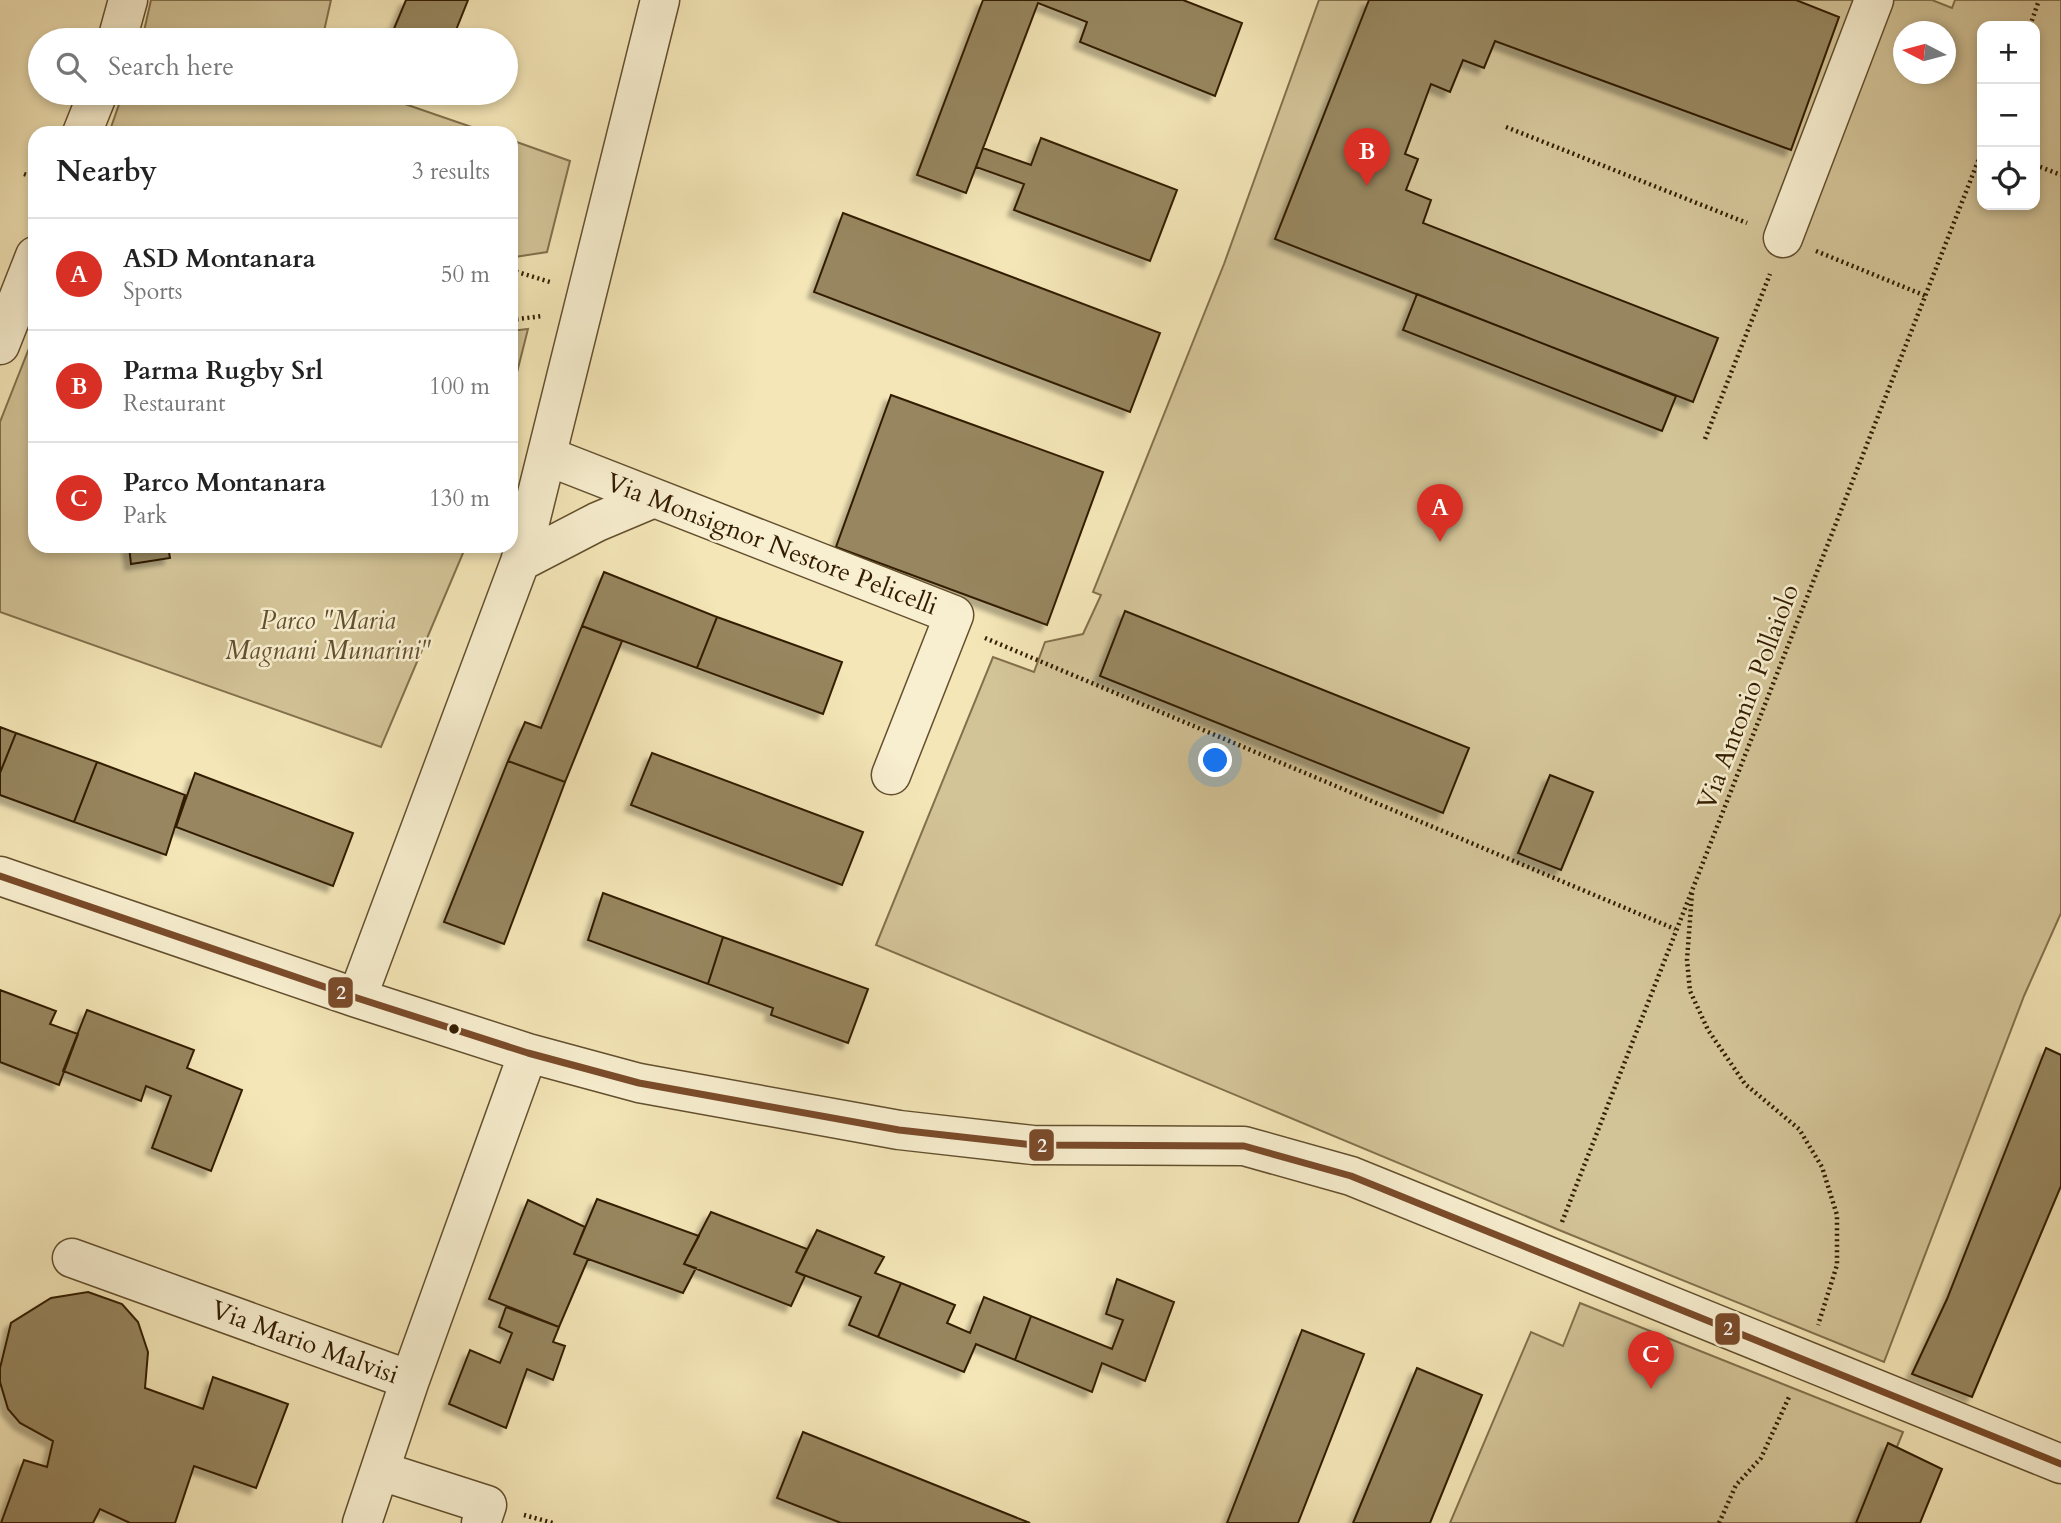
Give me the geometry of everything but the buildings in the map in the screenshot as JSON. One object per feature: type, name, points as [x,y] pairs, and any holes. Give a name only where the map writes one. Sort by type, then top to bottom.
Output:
[{"type":"street","points":[[120,28],[128,0]]},
{"type":"street","points":[[357,998],[520,562],[660,0]]},
{"type":"street","points":[[1783,238],[1874,0]]},
{"type":"street","points":[[85,126],[93,105]]},
{"type":"street","points":[[1,344],[28,274]]},
{"type":"street","name":"Via Monsignor Nestore Pelicelli","points":[[547,456],[954,615],[891,775]]},
{"type":"street","points":[[520,562],[597,522],[654,498]]},
{"type":"street","points":[[0,876],[357,998],[528,1053],[639,1083],[899,1130],[1033,1145],[1244,1146],[1350,1176],[2061,1464]]},
{"type":"street","name":"Via Mario Malvisi","points":[[72,1258],[410,1380],[528,1053]]},
{"type":"street","points":[[362,1523],[410,1380]]},
{"type":"street","points":[[381,1471],[487,1506],[481,1523]]},
{"type":"path","points":[[2031,21],[2039,0]]},
{"type":"path","points":[[1506,127],[1926,296]]},
{"type":"path","name":"Via Antonio Pollaiolo","points":[[1544,1253],[1559,1230],[1977,164]]},
{"type":"path","points":[[2040,167],[2061,175]]},
{"type":"path","points":[[24,174],[28,175]]},
{"type":"path","points":[[1705,439],[1783,238]]},
{"type":"path","points":[[948,625],[994,641],[1675,929]]},
{"type":"path","points":[[1693,889],[1687,960],[1690,991],[1708,1030],[1745,1084],[1799,1129],[1822,1167],[1837,1215],[1838,1265],[1805,1359],[1778,1426],[1761,1458],[1736,1485],[1719,1523]]},
{"type":"green space","points":[[151,0],[331,0],[325,28],[145,28]]},
{"type":"green space","points":[[1319,0],[1932,0],[1952,8],[1955,0],[2061,0],[2061,913],[2024,996],[1884,1362],[1559,1230],[876,945],[993,657],[1034,672],[1045,642],[1083,634],[1101,595],[1093,592],[1224,264]]},
{"type":"green space","points":[[119,105],[408,105],[469,126],[111,126]]},
{"type":"green space","points":[[518,142],[570,161],[547,252],[518,257]]},
{"type":"green space","points":[[528,329],[518,368],[518,330]]},
{"type":"green space","name":"Parco \"Maria Magnani Munarini\"","points":[[28,351],[28,553],[463,553],[381,747],[0,612],[0,422]]},
{"type":"green space","points":[[1580,1303],[1903,1432],[1866,1523],[1450,1523],[1531,1332],[1563,1346]]},
{"type":"transit line","name":"2","points":[[0,876],[357,998],[528,1053],[639,1083],[899,1130],[1033,1145],[1244,1146],[1351,1176],[2061,1464]]},
{"type":"place","name":"Parma Rugby Srl","points":[[1367,186]]},
{"type":"place","name":"ASD Montanara","points":[[1440,542]]},
{"type":"place","name":"Parco Montanara","points":[[1651,1389]]}]
